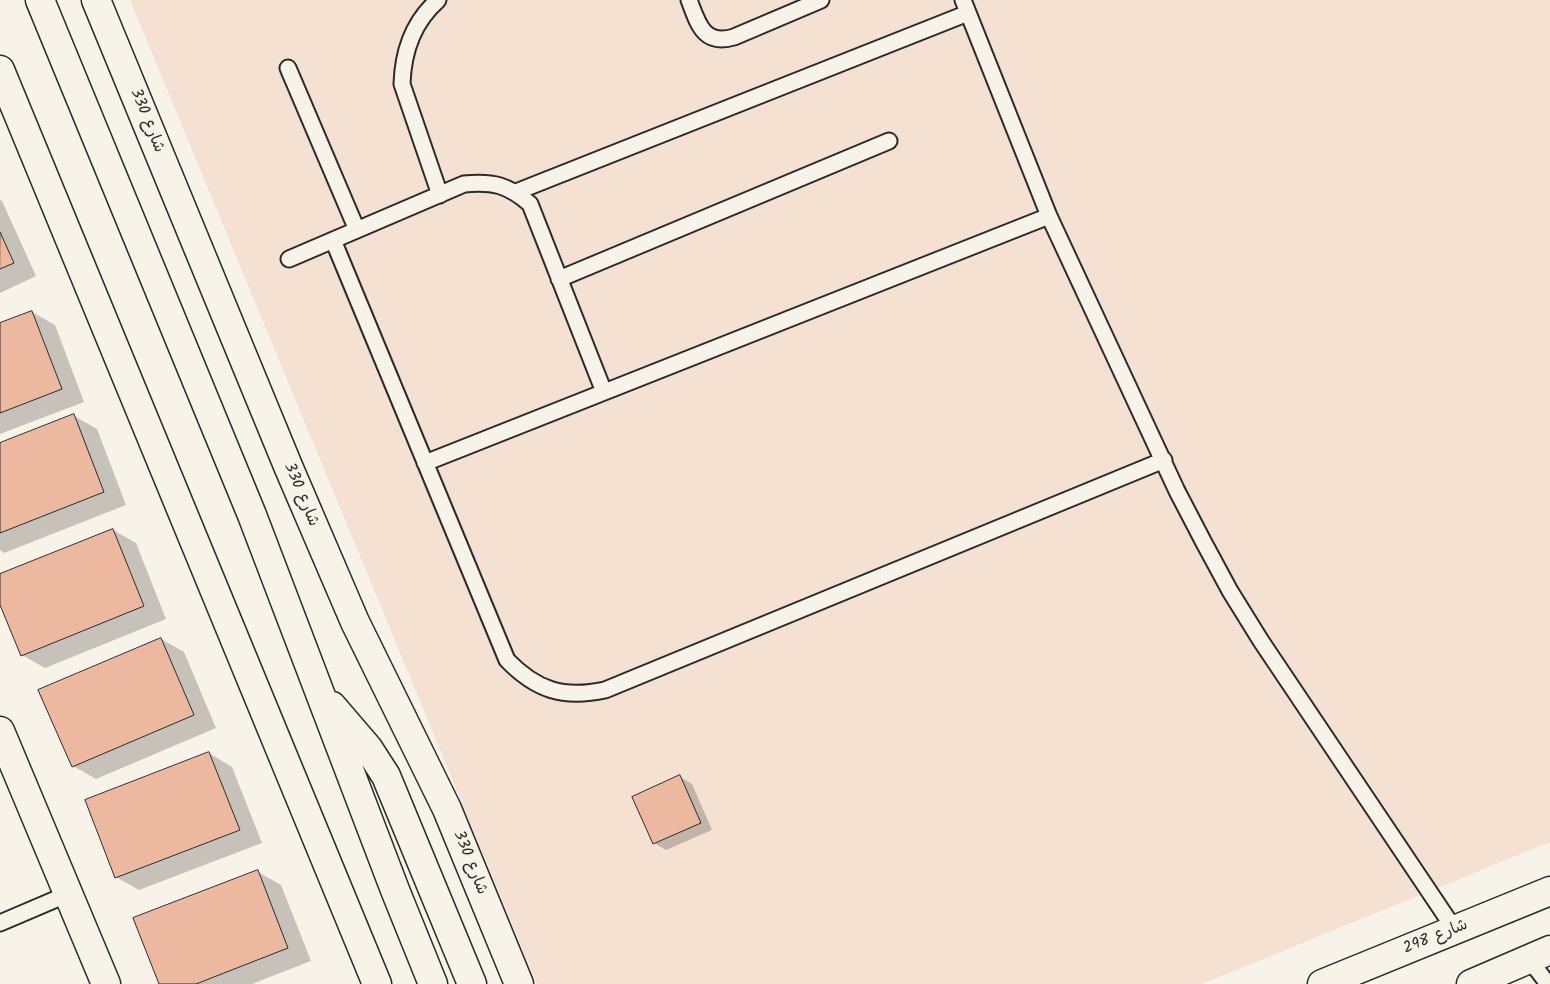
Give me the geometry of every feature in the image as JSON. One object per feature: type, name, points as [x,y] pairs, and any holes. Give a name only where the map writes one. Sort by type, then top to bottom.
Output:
[{"type":"street","points":[[40,0],[252,515],[395,890],[433,984]]},
{"type":"street","name":"شارع 330","points":[[96,0],[291,475],[355,622],[447,809],[520,984]]},
{"type":"street","points":[[0,70],[378,984]]},
{"type":"street","points":[[321,694],[358,735],[386,776],[472,984]]},
{"type":"street","points":[[0,731],[106,984]]},
{"type":"street","name":"شارع 298","points":[[1326,983],[1550,891]]},
{"type":"street","points":[[1471,984],[1539,954]]},
{"type":"lane","points":[[438,0],[424,15],[414,30],[407,47],[403,65],[402,84],[440,195]]},
{"type":"lane","points":[[689,0],[701,29],[708,36],[716,39],[734,36],[821,0]]},
{"type":"lane","points":[[516,192],[966,6],[1049,216],[1203,541],[1230,591],[1256,632],[1455,930]]},
{"type":"lane","points":[[288,68],[357,230]]},
{"type":"lane","points":[[560,279],[889,140]]},
{"type":"lane","points":[[289,259],[464,184],[482,182],[500,185],[516,192],[530,204],[604,392]]},
{"type":"lane","points":[[425,463],[1049,216]]},
{"type":"lane","points":[[333,240],[507,660],[527,678],[551,690],[569,694],[587,694],[605,690],[1164,460]]},
{"type":"lane","points":[[0,924],[68,894]]},
{"type":"lane","points":[[1539,954],[1548,984]]},
{"type":"shaded area","points":[[130,0],[1550,0],[1550,842],[1202,984],[537,984]]},
{"type":"building","points":[[0,232],[14,263],[0,269]]},
{"type":"building","points":[[32,311],[62,389],[0,413],[0,323]]},
{"type":"building","points":[[74,414],[104,492],[0,533],[0,443]]},
{"type":"building","points":[[113,529],[144,606],[21,656],[0,605],[0,574]]},
{"type":"building","points":[[161,638],[194,715],[72,767],[38,690]]},
{"type":"building","points":[[209,752],[240,830],[115,878],[85,800]]},
{"type":"building","points":[[680,775],[701,823],[653,844],[632,797]]},
{"type":"building","points":[[258,870],[288,948],[196,984],[159,984],[133,918]]}]
